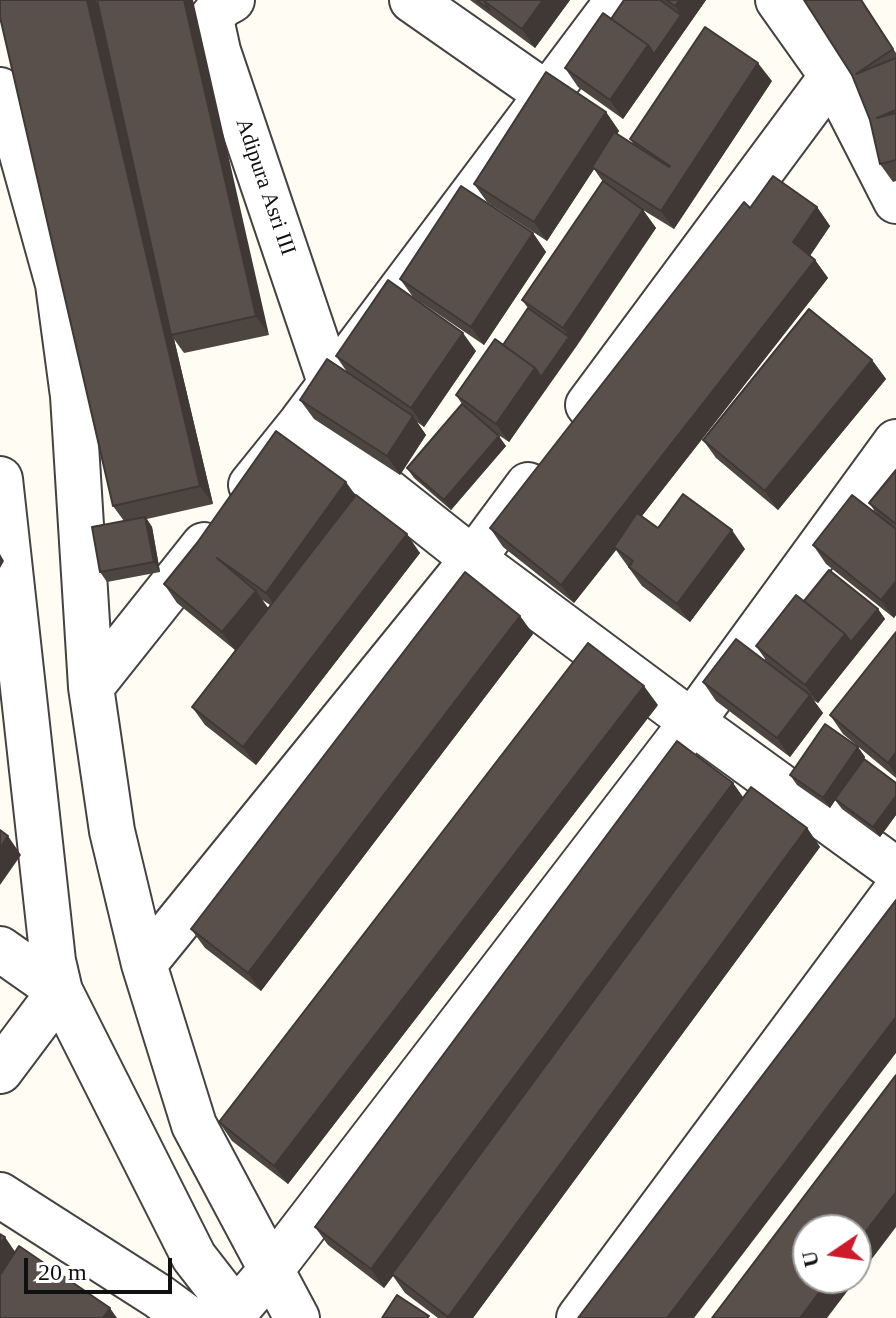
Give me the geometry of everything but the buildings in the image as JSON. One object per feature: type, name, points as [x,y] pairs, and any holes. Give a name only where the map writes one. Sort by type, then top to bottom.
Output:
[{"type":"street","name":"Adipura Asri III","points":[[232,0],[221,6],[211,19],[218,51],[330,382]]},
{"type":"street","points":[[412,0],[548,95]]},
{"type":"street","points":[[91,687],[301,423],[618,0]]},
{"type":"street","points":[[778,0],[832,76],[896,201]]},
{"type":"street","points":[[144,964],[473,559],[832,76]]},
{"type":"street","points":[[0,90],[21,151],[58,284],[73,396],[91,687],[112,831],[144,964],[194,1125],[297,1318]]},
{"type":"street","points":[[301,423],[473,559],[896,870]]},
{"type":"street","points":[[0,479],[11,687],[60,991],[194,1257],[233,1314],[271,1270],[692,722],[896,442]]},
{"type":"street","points":[[579,1318],[896,891]]},
{"type":"street","points":[[0,949],[60,991]]},
{"type":"street","points":[[0,1071],[60,991]]},
{"type":"street","points":[[0,1195],[188,1318]]}]
